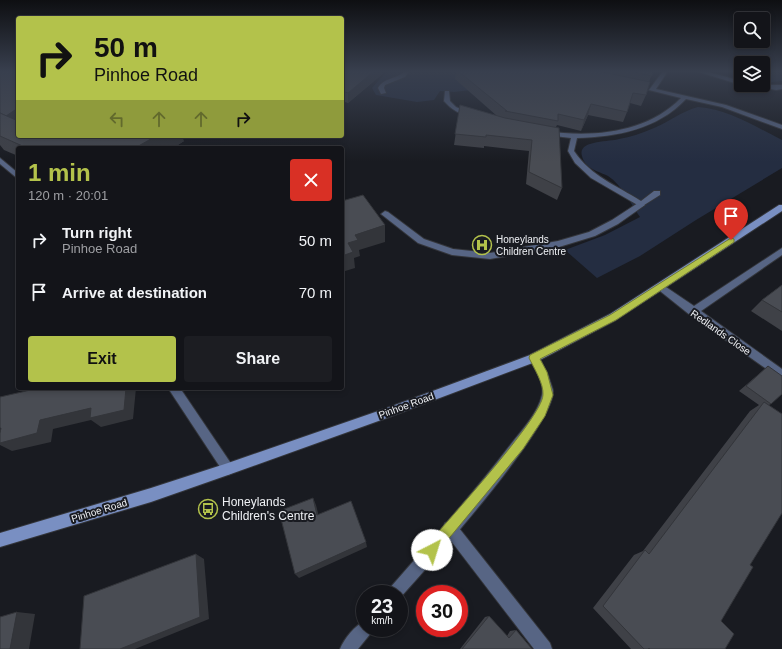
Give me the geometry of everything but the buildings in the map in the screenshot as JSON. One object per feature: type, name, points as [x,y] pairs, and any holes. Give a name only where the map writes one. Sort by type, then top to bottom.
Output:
[{"type":"main road","name":"Pinhoe Road","points":[[0,540],[228,469],[534,358],[613,317],[782,207]]},
{"type":"street","points":[[447,101],[454,108],[476,118]]},
{"type":"street","points":[[535,131],[574,137],[605,134],[625,130],[644,124],[669,113],[680,101]]},
{"type":"street","points":[[706,101],[724,106],[782,127]]},
{"type":"street","points":[[574,137],[571,151],[584,170],[597,180],[641,205]]},
{"type":"street","points":[[0,160],[16,175]]},
{"type":"street","points":[[385,214],[421,241],[452,252],[490,256],[559,244],[592,234],[615,222],[657,193]]},
{"type":"street","points":[[693,312],[782,251]]},
{"type":"street","name":"Redlands Close","points":[[660,287],[782,375]]},
{"type":"street","points":[[402,585],[519,446],[542,412],[548,395],[542,372],[534,358]]},
{"type":"street","points":[[175,390],[228,469]]},
{"type":"street","points":[[450,528],[544,649]]},
{"type":"street","points":[[348,649],[358,637]]},
{"type":"shaded area","points":[[698,107],[709,108],[731,115],[782,140],[782,168],[640,256],[597,278],[565,250],[605,235],[640,217],[618,184],[608,176],[592,169],[586,164],[582,156],[584,147],[589,144],[614,140],[645,132],[660,126],[686,111]]},
{"type":"place","name":"Honeylands Children Centre","points":[[482,245]]},
{"type":"place","name":"Honeylands Children's Centre","points":[[208,509]]},
{"type":"route","points":[[432,550],[519,446],[542,412],[548,395],[542,372],[534,358],[613,317],[731,240]]}]
